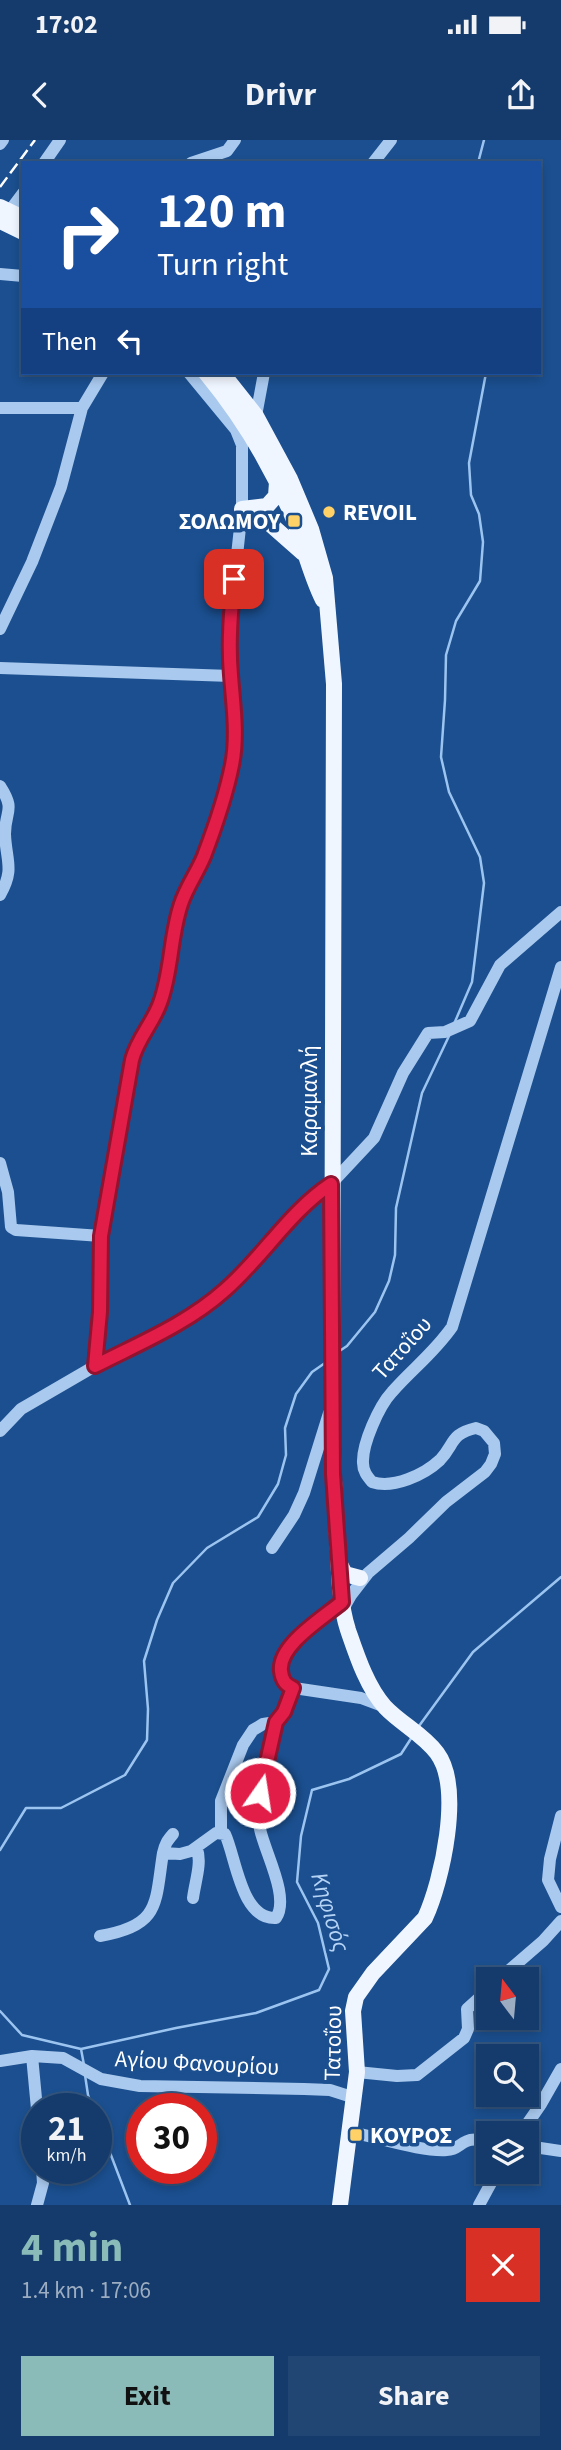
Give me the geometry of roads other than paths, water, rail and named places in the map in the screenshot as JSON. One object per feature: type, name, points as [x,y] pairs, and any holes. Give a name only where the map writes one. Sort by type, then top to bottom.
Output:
[{"type":"main road","points":[[0,207],[21,217]]},
{"type":"main road","points":[[0,221],[21,231]]},
{"type":"main road","name":"Καραμανλή","points":[[209,375],[256,416],[290,479],[311,529],[325,578],[334,684],[332,1403],[333,1474],[342,1603]]},
{"type":"main road","name":"Καραμανλή","points":[[223,375],[277,482],[314,582],[326,605]]},
{"type":"main road","points":[[247,509],[267,506],[273,502],[278,489],[277,482]]},
{"type":"main road","points":[[247,509],[306,556]]},
{"type":"main road","points":[[338,1561],[345,1574],[360,1578]]},
{"type":"main road","name":"Τατοΐου","points":[[340,2205],[357,2072],[353,2011],[359,1990],[425,1918],[440,1874],[450,1793],[446,1768],[438,1754],[385,1707],[358,1658],[342,1603]]},
{"type":"street","points":[[45,161],[60,140]]},
{"type":"street","points":[[197,161],[227,151],[235,140]]},
{"type":"street","points":[[375,161],[391,140]]},
{"type":"street","points":[[0,221],[21,196]]},
{"type":"street","points":[[0,274],[21,276]]},
{"type":"street","points":[[0,629],[32,562],[61,487],[82,408],[102,375]]},
{"type":"street","points":[[95,1366],[100,1312],[101,1236],[134,1051],[160,1005],[168,976],[180,905],[204,857],[228,784],[235,740],[230,620],[247,509],[243,462],[240,438],[191,375]]},
{"type":"street","points":[[256,416],[264,375]]},
{"type":"street","points":[[0,408],[82,408]]},
{"type":"street","points":[[0,668],[231,676]]},
{"type":"street","points":[[0,786],[7,797],[10,811],[5,832],[10,873],[0,895]]},
{"type":"street","points":[[0,1431],[21,1409],[95,1366],[186,1320],[243,1274],[302,1205],[331,1184],[374,1138],[402,1073],[428,1033],[446,1032],[470,1021],[500,965],[561,912]]},
{"type":"street","name":"Τατοΐου","points":[[342,1603],[361,1581],[446,1502],[485,1472],[495,1454],[494,1443],[489,1436],[476,1428],[457,1435],[437,1463],[389,1485],[372,1482],[364,1471],[363,1463],[369,1436],[384,1402],[397,1386],[433,1353],[452,1327],[561,967]]},
{"type":"street","points":[[0,1163],[8,1192],[11,1227],[16,1230],[101,1236]]},
{"type":"street","points":[[272,1548],[294,1515],[304,1493],[332,1403]]},
{"type":"street","name":"Τατοΐου","points":[[342,1603],[360,1578],[375,1569]]},
{"type":"street","points":[[342,1603],[290,1645],[284,1654],[281,1675],[284,1682],[293,1688],[361,1698],[385,1707]]},
{"type":"street","points":[[276,1722],[263,1724],[253,1730],[243,1745],[221,1801],[221,1832],[226,1837],[239,1879],[251,1905],[268,1918],[276,1919],[280,1913],[279,1891],[260,1828],[258,1808],[276,1722],[284,1712],[293,1688]]},
{"type":"street","points":[[561,1816],[550,1859],[548,1880],[561,1907]]},
{"type":"street","points":[[163,1853],[180,1854],[197,1849],[211,1835],[221,1832]]},
{"type":"street","points":[[100,1936],[141,1923],[147,1916],[158,1896],[164,1846],[173,1834]]},
{"type":"street","points":[[193,1898],[200,1863],[197,1849]]},
{"type":"street","points":[[513,1967],[543,1941],[561,1920]]},
{"type":"street","points":[[357,2072],[417,2075],[464,2038],[468,2029],[467,2009],[476,2001]]},
{"type":"street","points":[[32,2056],[35,2093]]},
{"type":"street","name":"Αγίου Φανουρίου","points":[[0,2061],[32,2056],[63,2058],[101,2079],[141,2086],[330,2090],[355,2098]]},
{"type":"street","points":[[529,2121],[561,2069]]},
{"type":"street","points":[[350,2132],[441,2150],[457,2148],[466,2141],[476,2139]]},
{"type":"street","points":[[539,2148],[561,2151]]},
{"type":"street","points":[[37,2205],[43,2184]]},
{"type":"street","points":[[479,2205],[491,2184]]},
{"type":"waterway","points":[[479,161],[484,140]]},
{"type":"waterway","points":[[454,1024],[472,982],[484,883],[480,857],[449,792],[441,757],[446,655],[456,621],[480,581],[483,542],[479,514],[471,495],[469,463],[486,375]]},
{"type":"waterway","points":[[338,1352],[347,1346],[375,1312],[389,1281],[395,1255],[396,1208],[422,1093],[449,1036]]},
{"type":"waterway","points":[[0,1850],[26,1808],[61,1808],[125,1775],[147,1740],[148,1709],[144,1661],[157,1620],[173,1583],[207,1548],[258,1517],[278,1484],[286,1455],[285,1428],[296,1394],[312,1372],[325,1363]]},
{"type":"waterway","name":"Κηφισός","points":[[419,1726],[473,1652],[561,1577]]},
{"type":"waterway","name":"Κηφισός","points":[[84,2065],[81,2049],[256,2013],[319,1990],[329,1969],[318,1923],[297,1882],[301,1836],[312,1790],[349,1779],[401,1754],[412,1737]]},
{"type":"waterway","points":[[0,2011],[22,2035],[81,2049]]},
{"type":"waterway","name":"Κηφισός","points":[[85,2075],[88,2093]]},
{"type":"waterway","name":"Κηφισός","points":[[112,2158],[130,2205]]},
{"type":"railway","points":[[0,187],[35,140]]},
{"type":"place","name":"REVOIL","points":[[329,512]]},
{"type":"place","name":"ΣΟΛΩΜΟΥ","points":[[294,521]]},
{"type":"place","name":"ΚΟΥΡΟΣ","points":[[356,2135]]}]
